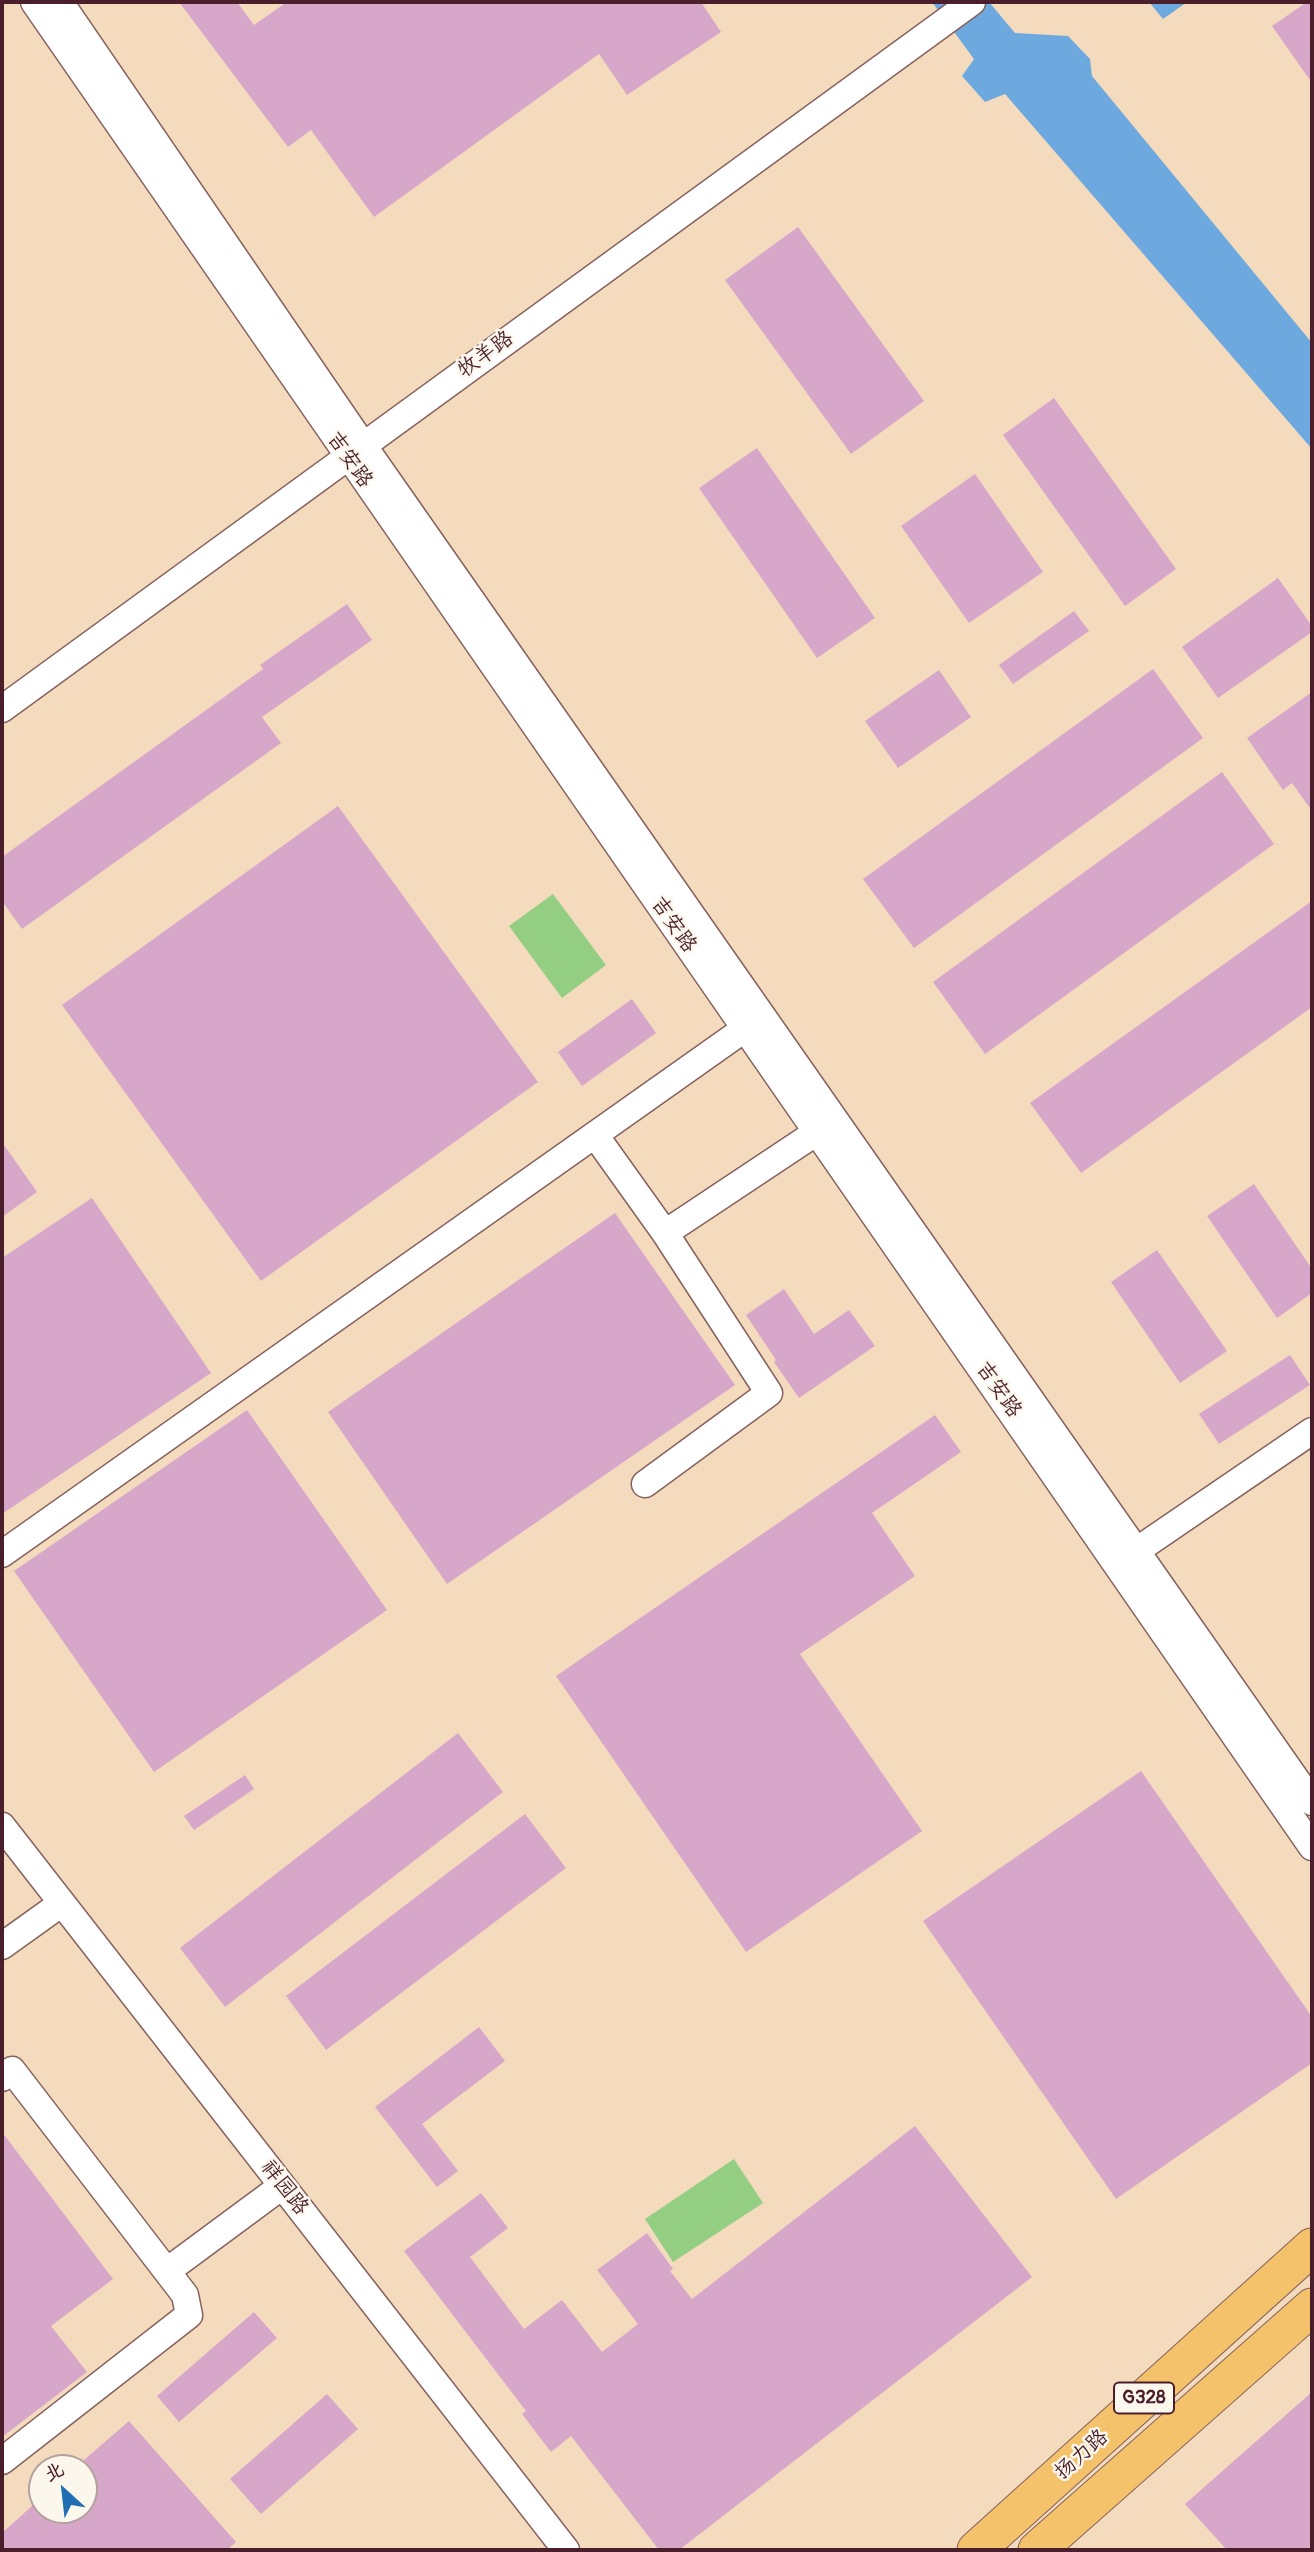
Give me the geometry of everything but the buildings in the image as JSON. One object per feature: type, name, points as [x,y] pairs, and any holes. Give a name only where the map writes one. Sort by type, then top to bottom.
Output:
[{"type":"highway","name":"扬力路","points":[[976,2550],[1312,2247]]},
{"type":"highway","name":"扬力路","points":[[1037,2550],[1312,2307]]},
{"type":"street","name":"吉安路","points":[[34,2],[355,451],[754,1022],[1312,1847]]},
{"type":"street","name":"吉安路","points":[[60,2],[355,451]]},
{"type":"street","name":"牧羊路","points":[[2,709],[972,2]]},
{"type":"street","points":[[2,1554],[754,1022]]},
{"type":"street","name":"吉安路","points":[[826,1126],[1136,1551],[1312,1802]]},
{"type":"street","points":[[665,1233],[826,1126]]},
{"type":"street","points":[[595,1135],[665,1233],[769,1393],[645,1484]]},
{"type":"street","points":[[1136,1551],[1312,1431]]},
{"type":"street","name":"祥园路","points":[[2,1826],[566,2550]]},
{"type":"street","points":[[2,1946],[62,1903]]},
{"type":"street","points":[[2,2078],[12,2070],[185,2295],[189,2315],[2,2461]]},
{"type":"street","points":[[167,2271],[282,2186]]},
{"type":"green space","points":[[553,894],[606,965],[562,998],[509,926]]},
{"type":"green space","points":[[734,2159],[763,2203],[673,2262],[645,2219]]},
{"type":"water","points":[[932,2],[989,2],[1015,33],[1068,36],[1090,59],[1092,76],[1312,343],[1312,449],[1005,94],[985,102],[962,76],[974,59]]},
{"type":"water","points":[[1149,2],[1187,2],[1163,19]]}]
